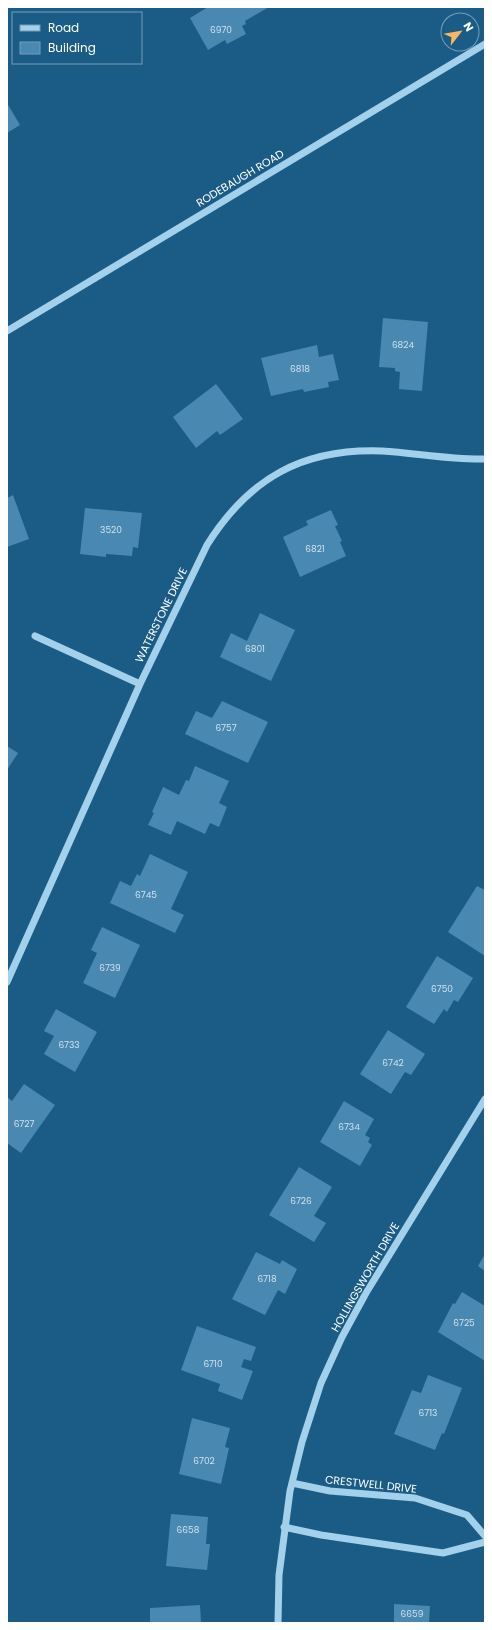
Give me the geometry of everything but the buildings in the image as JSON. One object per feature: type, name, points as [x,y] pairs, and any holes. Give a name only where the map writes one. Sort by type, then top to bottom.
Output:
[{"type":"street","name":"RODEBAUGH ROAD","points":[[7,331],[485,44]]},
{"type":"street","name":"WATERSTONE DRIVE","points":[[7,982],[140,684],[207,545],[220,524],[236,505],[264,481],[286,469],[308,460],[332,454],[357,451],[485,459]]},
{"type":"street","points":[[35,636],[140,684]]},
{"type":"street","name":"HOLLINGSWORTH DRIVE","points":[[278,1623],[279,1575],[284,1527],[292,1483],[313,1406],[342,1337],[366,1293],[485,1099]]},
{"type":"street","name":"CRESTWELL DRIVE","points":[[292,1483],[330,1492],[415,1498],[467,1515],[485,1536]]},
{"type":"street","points":[[284,1527],[321,1535],[443,1553],[485,1542]]}]
